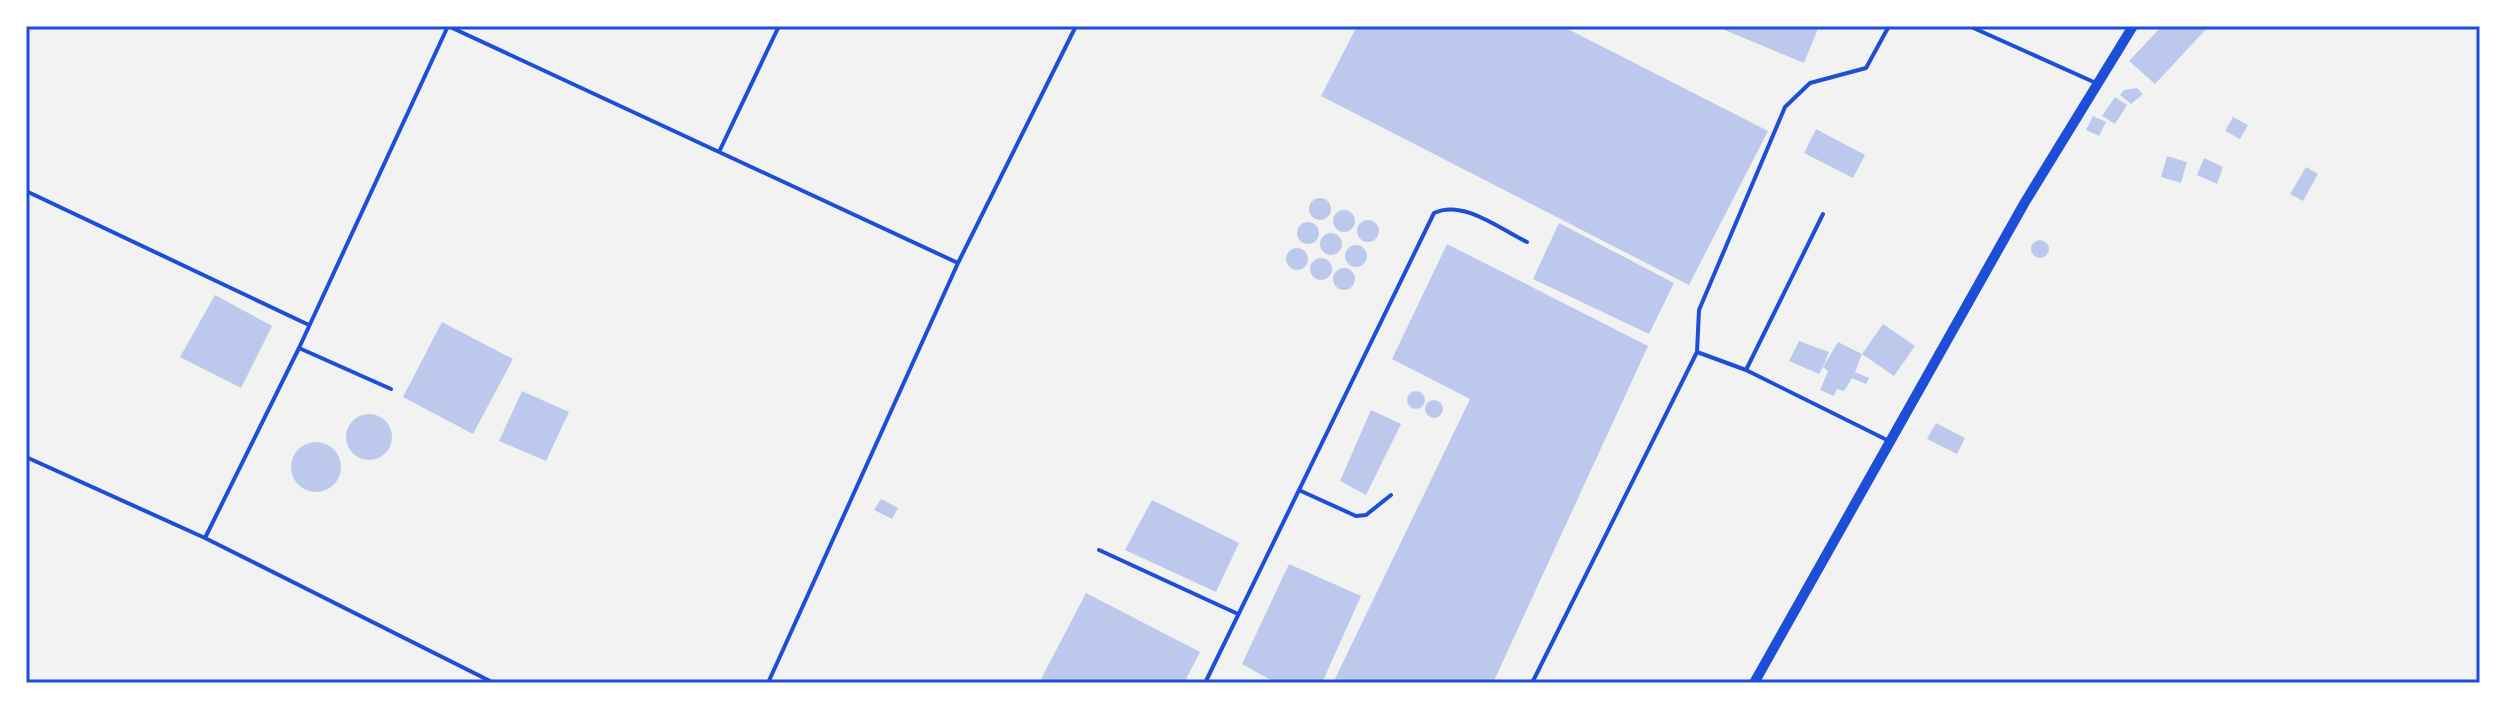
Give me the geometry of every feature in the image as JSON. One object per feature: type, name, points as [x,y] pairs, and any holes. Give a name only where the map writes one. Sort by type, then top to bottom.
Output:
[{"type":"street","points":[[1754,683],[2025,202],[2133,26]]},
{"type":"lane","points":[[205,538],[310,326],[448,26],[958,263]]},
{"type":"lane","points":[[719,152],[779,26]]},
{"type":"lane","points":[[768,683],[958,263],[1076,26]]},
{"type":"lane","points":[[1532,683],[1697,352],[1699,310],[1785,107],[1810,83],[1866,68],[1889,26]]},
{"type":"lane","points":[[1969,26],[2096,83]]},
{"type":"lane","points":[[26,191],[310,326]]},
{"type":"lane","points":[[1205,683],[1434,213],[1445,208],[1461,209],[1527,242]]},
{"type":"lane","points":[[1746,370],[1823,214]]},
{"type":"lane","points":[[299,348],[391,389]]},
{"type":"lane","points":[[1697,352],[1746,370],[1891,442]]},
{"type":"lane","points":[[26,457],[205,538],[494,683]]},
{"type":"lane","points":[[1301,491],[1356,516],[1366,515],[1391,495]]},
{"type":"lane","points":[[1099,550],[1238,614]]},
{"type":"building","points":[[1357,26],[1562,26],[1768,131],[1689,285],[1321,96]]},
{"type":"building","points":[[1715,26],[1819,26],[1804,63]]},
{"type":"building","points":[[2162,26],[2209,26],[2155,84],[2129,61]]},
{"type":"building","points":[[2137,88],[2143,94],[2131,104],[2120,95],[2124,90]]},
{"type":"building","points":[[2115,97],[2127,105],[2115,124],[2102,116]]},
{"type":"building","points":[[2093,116],[2106,122],[2099,136],[2086,130]]},
{"type":"building","points":[[2233,117],[2248,125],[2240,139],[2225,131]]},
{"type":"building","points":[[1816,129],[1865,155],[1853,178],[1804,153]]},
{"type":"building","points":[[2167,156],[2187,162],[2181,183],[2161,177]]},
{"type":"building","points":[[2204,158],[2223,167],[2217,184],[2197,175]]},
{"type":"building","points":[[2306,167],[2318,174],[2303,201],[2290,194]]},
{"type":"building","points":[[1320,198],[1328,201],[1331,209],[1328,217],[1320,220],[1312,217],[1309,209],[1312,201]]},
{"type":"building","points":[[1344,210],[1352,213],[1355,221],[1352,229],[1344,232],[1336,229],[1333,221],[1336,213]]},
{"type":"building","points":[[1368,220],[1376,223],[1379,231],[1376,239],[1368,242],[1360,239],[1357,231],[1360,223]]},
{"type":"building","points":[[1308,222],[1316,225],[1319,233],[1316,241],[1308,244],[1300,241],[1297,233],[1300,225]]},
{"type":"building","points":[[1559,223],[1674,283],[1649,334],[1533,279]]},
{"type":"building","points":[[1331,233],[1339,236],[1342,244],[1339,252],[1331,255],[1323,252],[1320,244],[1323,236]]},
{"type":"building","points":[[2036,240],[2044,240],[2049,249],[2047,256],[2036,258],[2031,253],[2031,245]]},
{"type":"building","points":[[1447,244],[1648,346],[1493,683],[1333,683],[1470,399],[1392,359]]},
{"type":"building","points":[[1356,245],[1364,248],[1367,256],[1364,264],[1356,267],[1348,264],[1345,256],[1348,248]]},
{"type":"building","points":[[1297,248],[1305,251],[1308,259],[1305,267],[1297,270],[1289,267],[1286,259],[1289,251]]},
{"type":"building","points":[[1321,258],[1329,261],[1332,269],[1329,277],[1321,280],[1313,277],[1310,269],[1313,261]]},
{"type":"building","points":[[1344,268],[1352,271],[1355,279],[1352,287],[1344,290],[1336,287],[1333,279],[1336,271]]},
{"type":"building","points":[[215,295],[272,326],[241,388],[180,357]]},
{"type":"building","points":[[442,322],[513,359],[473,434],[403,397]]},
{"type":"building","points":[[1883,324],[1915,346],[1894,376],[1862,354]]},
{"type":"building","points":[[1799,341],[1829,352],[1819,374],[1789,361]]},
{"type":"building","points":[[1838,342],[1862,354],[1855,372],[1869,378],[1866,384],[1852,378],[1844,391],[1837,389],[1834,396],[1820,390],[1828,371],[1823,367]]},
{"type":"building","points":[[522,391],[569,412],[546,461],[499,441]]},
{"type":"building","points":[[1416,391],[1425,400],[1416,409],[1407,400]]},
{"type":"building","points":[[1434,400],[1443,409],[1434,418],[1425,409]]},
{"type":"building","points":[[1371,410],[1401,424],[1366,495],[1340,481]]},
{"type":"building","points":[[369,414],[385,421],[392,437],[385,453],[369,460],[353,453],[346,437],[353,421]]},
{"type":"building","points":[[1936,423],[1965,438],[1957,454],[1927,439]]},
{"type":"building","points":[[316,442],[334,449],[341,467],[334,485],[316,492],[298,485],[291,467],[298,449]]},
{"type":"building","points":[[881,499],[898,508],[892,519],[874,510]]},
{"type":"building","points":[[1152,500],[1239,543],[1216,592],[1125,550]]},
{"type":"building","points":[[1289,564],[1361,596],[1322,683],[1276,683],[1242,664]]},
{"type":"building","points":[[1086,593],[1200,652],[1184,683],[1039,683]]}]
